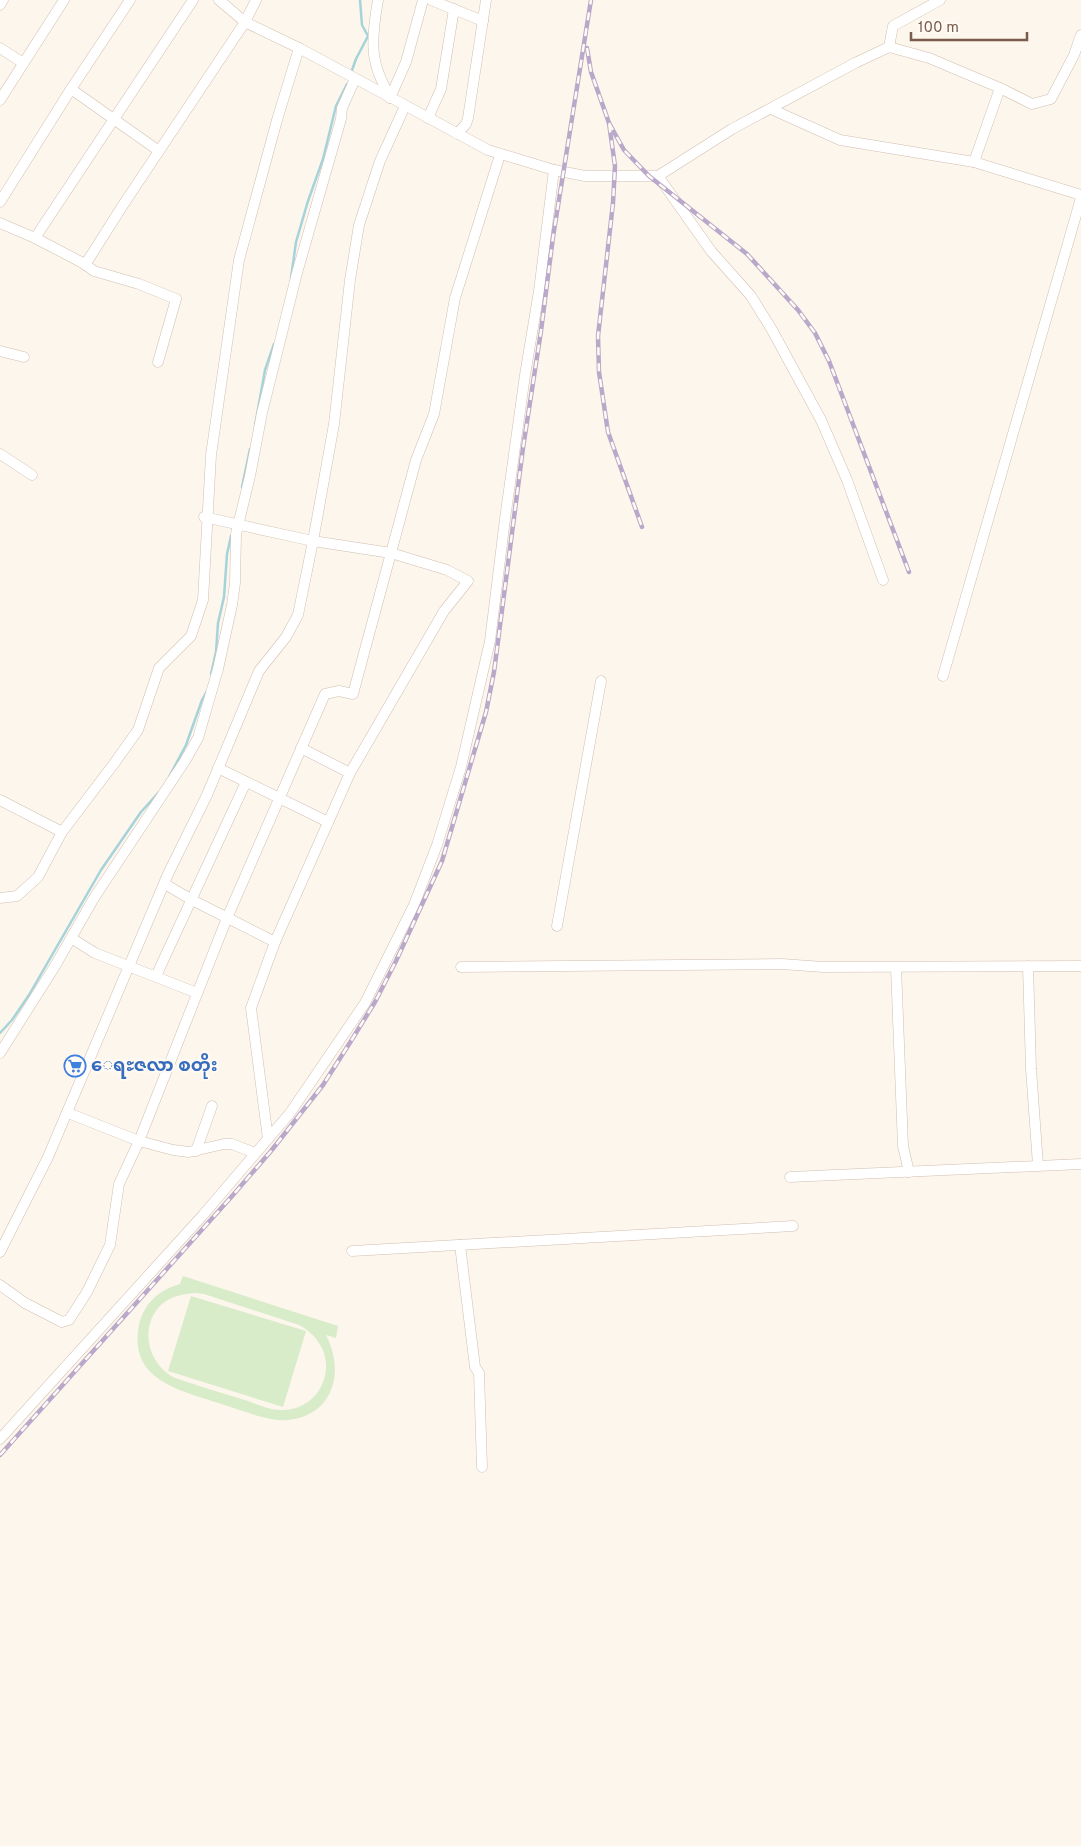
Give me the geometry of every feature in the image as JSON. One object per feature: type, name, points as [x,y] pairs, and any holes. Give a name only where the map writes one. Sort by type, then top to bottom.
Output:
[{"type":"street","points":[[0,5],[3,0]]},
{"type":"street","points":[[0,100],[64,0]]},
{"type":"street","points":[[0,202],[130,0]]},
{"type":"street","points":[[35,238],[193,0]]},
{"type":"street","points":[[219,0],[245,22],[299,48],[404,106],[500,155],[584,176],[658,176],[732,129],[855,63],[889,47],[929,58],[1000,88],[1032,104],[1051,99],[1078,56],[1081,35]]},
{"type":"street","points":[[85,265],[245,22],[256,0]]},
{"type":"street","points":[[378,0],[375,17],[374,58],[379,75],[390,98]]},
{"type":"street","points":[[390,98],[406,62],[423,0]]},
{"type":"street","points":[[431,0],[483,21]]},
{"type":"street","points":[[457,134],[466,124],[468,118],[486,0]]},
{"type":"street","points":[[889,47],[893,26],[940,0]]},
{"type":"street","points":[[428,118],[441,89],[454,9]]},
{"type":"street","points":[[0,48],[23,63]]},
{"type":"street","points":[[0,898],[17,896],[38,877],[62,832],[138,730],[160,668],[190,636],[203,600],[205,517],[211,455],[239,260],[277,120],[299,48]]},
{"type":"street","points":[[0,1053],[94,898],[185,761],[198,738],[218,669],[232,605],[235,583],[236,534],[250,476],[262,413],[285,317],[341,119],[342,108],[355,79]]},
{"type":"street","points":[[974,162],[1000,88]]},
{"type":"street","points":[[71,89],[159,151]]},
{"type":"street","points":[[0,1252],[29,1197],[68,1113],[168,874],[218,768],[259,671],[286,637],[298,615],[334,424],[350,280],[359,225],[380,161],[404,106]]},
{"type":"street","points":[[772,109],[840,140],[974,162],[1081,196],[942,676]]},
{"type":"street","points":[[0,1285],[25,1302],[62,1322],[69,1320],[87,1292],[110,1245],[119,1184],[139,1141],[227,918],[301,748],[325,694],[339,691],[353,694],[416,460],[434,414],[455,298],[500,155]]},
{"type":"street","points":[[0,1439],[203,1216],[290,1113],[365,1003],[414,905],[438,845],[461,767],[490,641],[505,519],[539,291],[554,170]]},
{"type":"street","points":[[658,176],[711,252],[751,296],[772,330],[821,420],[848,480],[883,580]]},
{"type":"street","points":[[0,223],[35,238],[94,271],[139,284],[176,298],[158,362]]},
{"type":"street","points":[[0,351],[24,356]]},
{"type":"street","points":[[0,454],[32,475]]},
{"type":"street","points":[[205,517],[313,541],[391,553],[447,570],[468,581],[444,611],[350,774],[275,942],[251,1008],[268,1139]]},
{"type":"street","points":[[556,926],[601,681]]},
{"type":"street","points":[[301,748],[350,774]]},
{"type":"street","points":[[218,768],[328,822]]},
{"type":"street","points":[[156,976],[246,782]]},
{"type":"street","points":[[0,800],[62,832]]},
{"type":"street","points":[[165,884],[192,900],[275,942]]},
{"type":"street","points":[[71,938],[95,953],[197,993]]},
{"type":"street","points":[[462,967],[772,964],[823,967],[1081,966]]},
{"type":"street","points":[[1028,966],[1031,1069],[1038,1165]]},
{"type":"street","points":[[896,967],[903,1146],[909,1172]]},
{"type":"street","points":[[196,1151],[212,1106]]},
{"type":"street","points":[[68,1113],[139,1141],[173,1150],[189,1152],[232,1144],[255,1153]]},
{"type":"street","points":[[790,1177],[1081,1164]]},
{"type":"street","points":[[352,1251],[793,1226]]},
{"type":"street","points":[[460,1245],[475,1367],[479,1374],[482,1467]]},
{"type":"green space","points":[[183,1276],[338,1326],[336,1338],[326,1335],[335,1367],[334,1382],[329,1395],[321,1406],[309,1414],[295,1419],[270,1419],[188,1393],[160,1380],[141,1359],[138,1344],[139,1325],[145,1310],[159,1294],[180,1284]],"holes":[[[191,1293],[204,1294],[299,1325],[309,1332],[321,1346],[326,1364],[323,1382],[314,1397],[299,1407],[281,1410],[273,1409],[175,1378],[166,1372],[158,1364],[149,1344],[150,1323],[155,1313],[166,1301]]]},
{"type":"green space","points":[[191,1296],[306,1331],[283,1407],[168,1371]]},
{"type":"waterway","points":[[351,73],[368,36],[362,25],[360,0]]},
{"type":"waterway","points":[[291,278],[296,242],[323,159],[336,106],[347,84]]},
{"type":"waterway","points":[[255,426],[265,370],[274,344]]},
{"type":"waterway","points":[[242,487],[250,449]]},
{"type":"waterway","points":[[211,674],[216,652],[218,623],[224,597],[227,554],[231,536]]},
{"type":"waterway","points":[[169,777],[186,745],[207,691]]},
{"type":"waterway","points":[[0,1033],[12,1020],[29,995],[101,870],[141,812],[159,792]]},
{"type":"railway","points":[[0,1455],[233,1195],[271,1151],[323,1085],[375,1002],[442,861],[486,712],[494,672],[553,237],[591,0]]},
{"type":"railway","points":[[587,48],[591,72],[609,123],[615,166],[613,203],[598,336],[599,372],[608,432],[642,527]]},
{"type":"railway","points":[[609,123],[624,150],[649,176],[747,254],[798,310],[815,333],[829,361],[909,572]]},
{"type":"place","name":"ေရႊဇလာ စတိုး","points":[[75,1066]]}]
